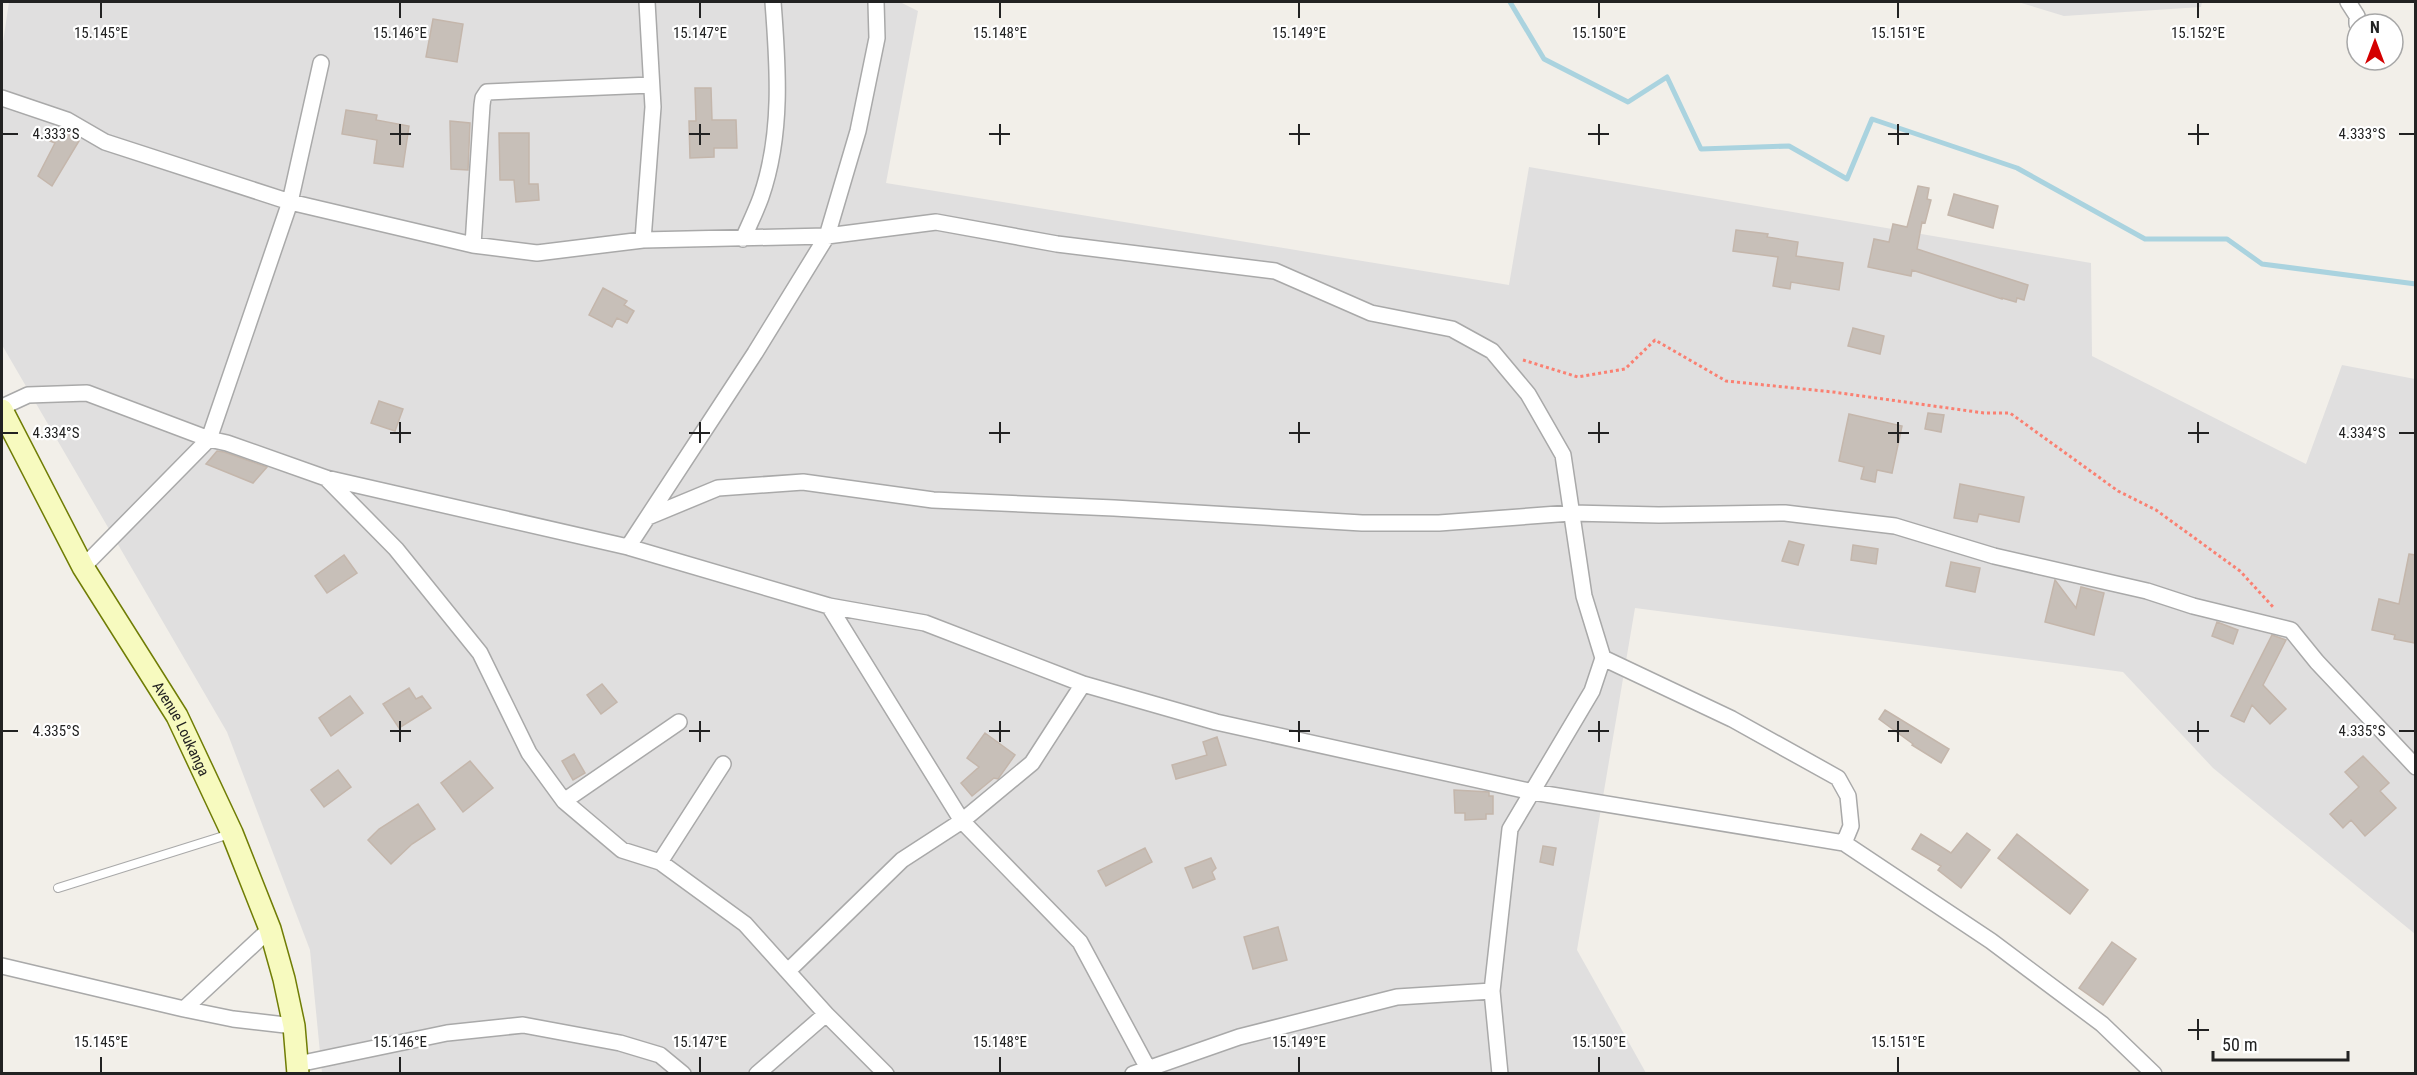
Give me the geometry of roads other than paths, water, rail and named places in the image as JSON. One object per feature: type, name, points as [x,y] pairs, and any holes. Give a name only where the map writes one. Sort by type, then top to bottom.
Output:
[{"type":"main road","name":"Avenue Loukanga","points":[[2,408],[83,567],[177,716],[232,833],[270,929],[284,979],[294,1026],[298,1069]]},
{"type":"street","points":[[643,240],[653,107],[647,2]]},
{"type":"street","points":[[743,239],[761,197],[769,166],[777,114],[778,70],[773,2]]},
{"type":"street","points":[[628,547],[755,353],[827,236],[858,130],[877,38],[876,2]]},
{"type":"street","points":[[83,567],[208,439],[290,202],[321,63]]},
{"type":"street","points":[[473,245],[482,105],[487,92],[651,85]]},
{"type":"street","points":[[2,98],[67,120],[105,142],[290,202],[473,245],[537,253],[643,240],[827,236],[936,222],[1057,244],[1275,271],[1371,313],[1452,329],[1492,351],[1528,394],[1563,455],[1584,596],[1603,658],[1592,691],[1510,829],[1492,991],[1500,1074]]},
{"type":"street","points":[[2,408],[28,395],[87,393],[208,439],[227,443],[326,478],[628,547],[829,606],[925,623],[1083,684],[1216,722],[1533,792],[1844,843],[1991,941],[2103,1024],[2154,1074]]},
{"type":"street","points":[[326,478],[396,549],[480,654],[529,753],[564,801],[622,850],[660,862],[745,924],[789,970],[826,1014],[886,1074]]},
{"type":"street","points":[[648,517],[718,488],[803,482],[933,500],[1362,523],[1439,523],[1571,513],[1659,515],[1785,513],[1894,526],[1994,556],[2147,591],[2193,606],[2291,630],[2317,662],[2415,767]]},
{"type":"street","points":[[829,606],[962,821],[1080,942],[1144,1072],[1239,1037],[1396,997],[1492,991]]},
{"type":"street","points":[[1603,658],[1732,719],[1838,778],[1848,796],[1851,826],[1844,843]]},
{"type":"street","points":[[789,970],[903,860],[962,821],[1032,763],[1083,684]]},
{"type":"street","points":[[564,801],[679,722]]},
{"type":"street","points":[[660,862],[723,764]]},
{"type":"street","points":[[184,1009],[270,929]]},
{"type":"street","points":[[2,966],[184,1009],[294,1026]]},
{"type":"street","points":[[757,1074],[826,1014]]},
{"type":"street","points":[[298,1069],[447,1033],[523,1025],[620,1043],[660,1055],[683,1074]]},
{"type":"lane","points":[[58,888],[232,833]]},
{"type":"waterway","points":[[1510,2],[1544,59],[1628,102],[1667,77],[1701,149],[1789,146],[1847,179],[1872,119],[2017,168],[2145,239],[2227,239],[2262,264],[2416,284]]}]
